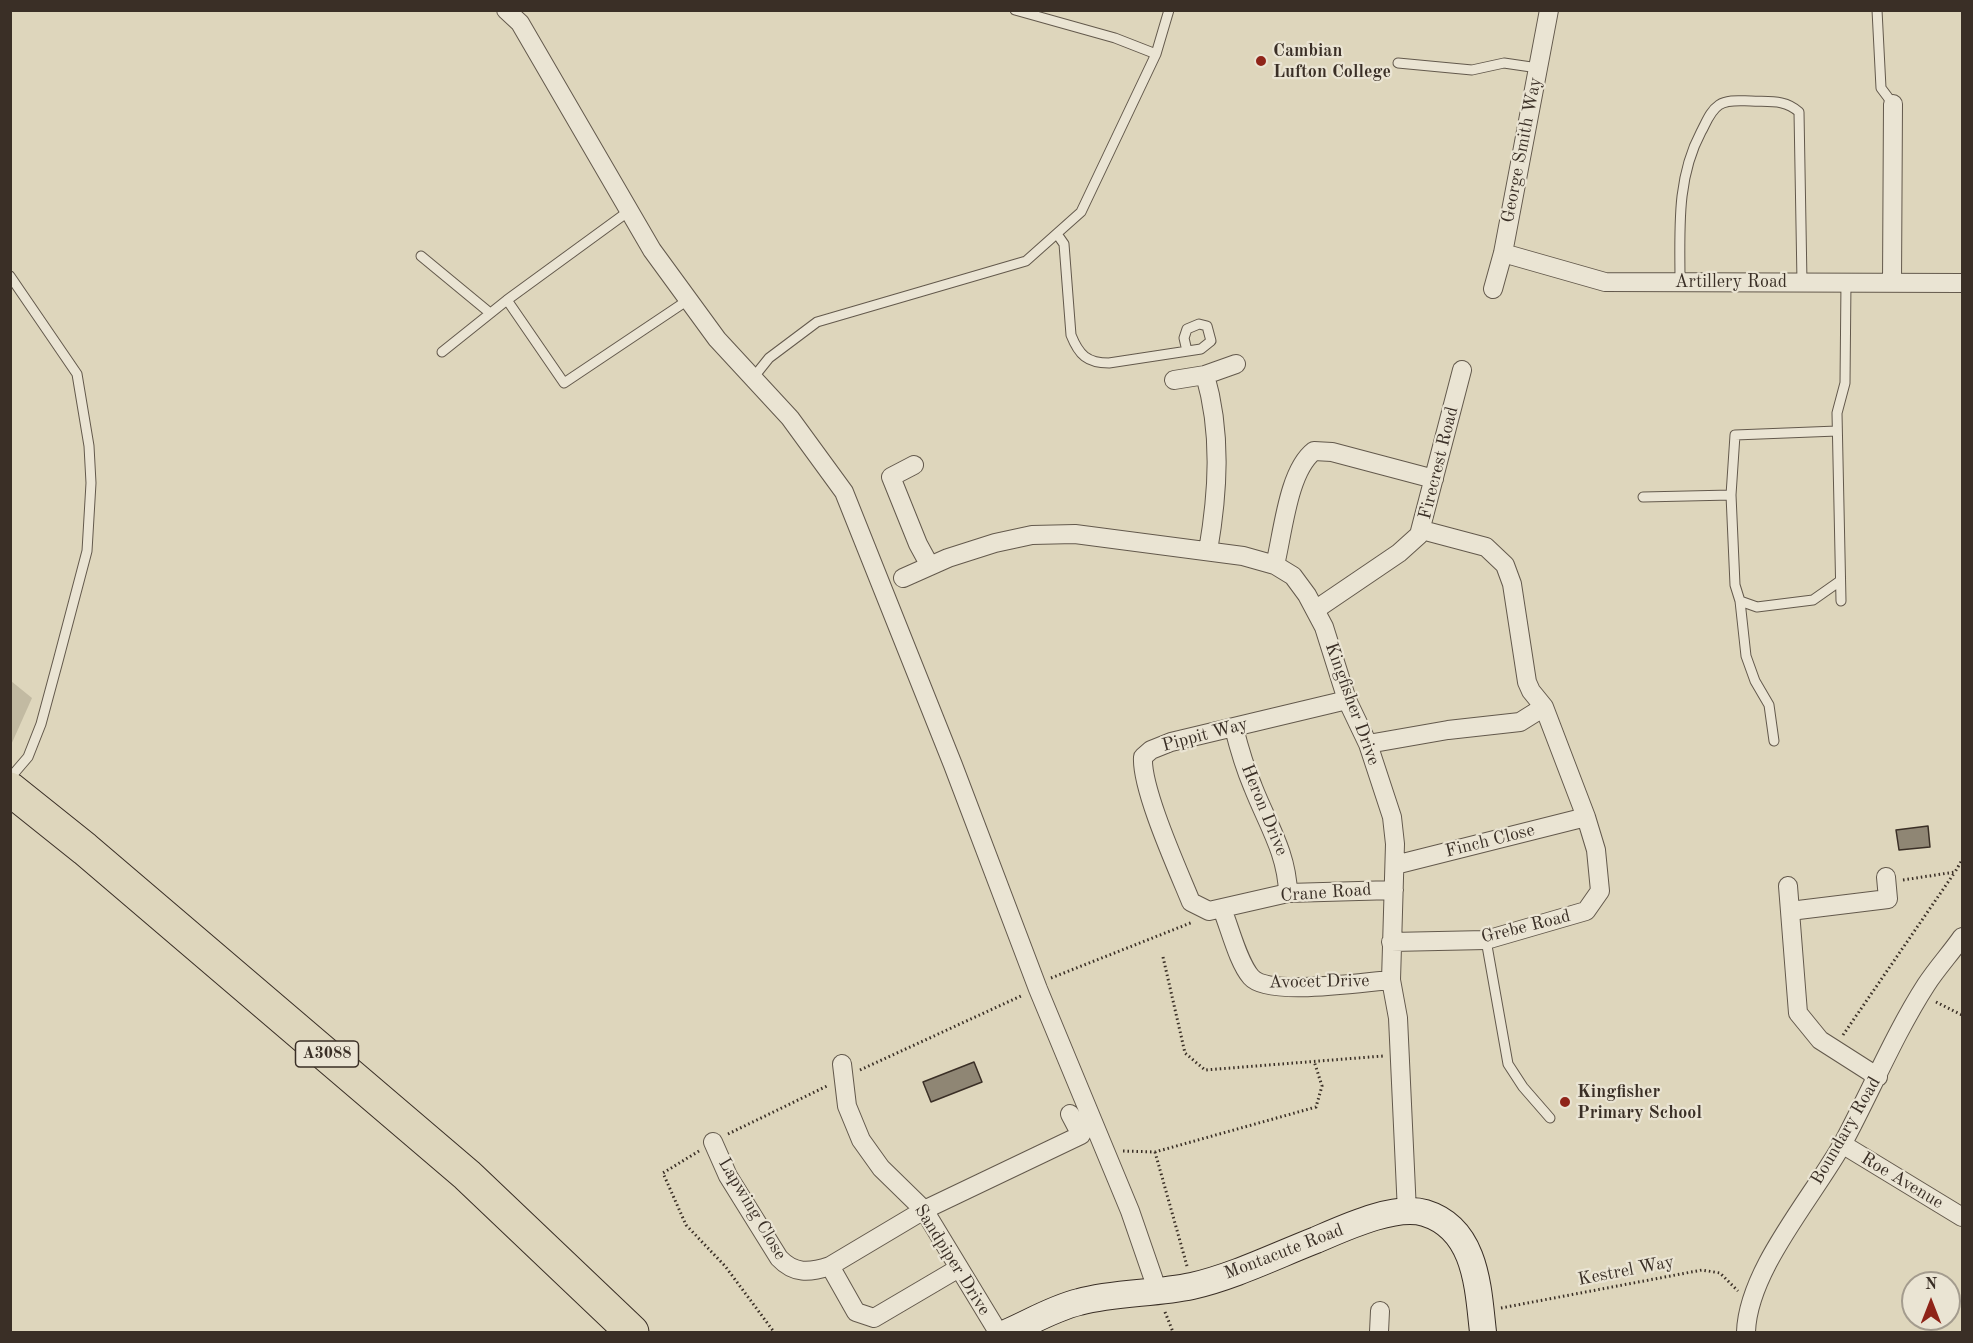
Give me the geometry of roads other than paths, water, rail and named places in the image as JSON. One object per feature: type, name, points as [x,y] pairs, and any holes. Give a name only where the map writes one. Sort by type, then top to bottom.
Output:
[{"type":"highway","name":"A3088","points":[[11,789],[149,903],[467,1175],[632,1332]]},
{"type":"street","points":[[506,10],[520,23],[652,250],[717,339],[790,418],[844,492],[953,765],[1037,986],[1130,1211],[1158,1292]]},
{"type":"street","name":"George Smith Way","points":[[1492,289],[1503,253],[1549,10]]},
{"type":"street","points":[[1892,282],[1893,104]]},
{"type":"street","name":"Artillery Road","points":[[1503,253],[1605,282],[1962,283]]},
{"type":"street","points":[[1174,380],[1205,375],[1236,364]]},
{"type":"street","name":"Firecrest Road","points":[[1315,610],[1399,553],[1422,530],[1462,370]]},
{"type":"street","points":[[1205,375],[1215,408],[1217,488],[1208,551]]},
{"type":"street","points":[[1275,565],[1297,474],[1304,459],[1314,452],[1332,452],[1434,480]]},
{"type":"street","points":[[914,465],[891,477],[918,544],[930,566]]},
{"type":"street","name":"Grebe Road","points":[[1391,942],[1486,940],[1586,911],[1600,891],[1596,850],[1586,817],[1544,707],[1531,691],[1512,584],[1504,565],[1486,548],[1422,530]]},
{"type":"street","name":"Kingfisher Drive","points":[[903,578],[994,543],[1032,535],[1075,534],[1243,556],[1275,565],[1293,576],[1324,627],[1347,700],[1368,744],[1392,817],[1395,865],[1391,980],[1398,1018],[1407,1212]]},
{"type":"street","name":"Pippit Way","points":[[1215,910],[1191,902],[1161,827],[1143,773],[1143,757],[1151,750],[1171,742],[1347,700]]},
{"type":"street","points":[[1368,744],[1448,730],[1520,722],[1544,707]]},
{"type":"street","name":"Heron Drive","points":[[1234,728],[1253,788],[1281,848],[1287,870],[1288,893]]},
{"type":"street","name":"Finch Close","points":[[1395,865],[1586,817]]},
{"type":"street","points":[[1790,911],[1887,899],[1886,880]]},
{"type":"street","points":[[1788,886],[1798,1013],[1820,1040],[1878,1077]]},
{"type":"street","name":"Crane Road","points":[[1215,910],[1288,893],[1394,890]]},
{"type":"street","name":"Avocet Drive","points":[[1215,910],[1252,979],[1261,984],[1307,986],[1391,980]]},
{"type":"street","name":"Boundary Road","points":[[1746,1332],[1750,1306],[1761,1278],[1842,1144],[1921,994],[1962,937]]},
{"type":"street","name":"Sandpiper Drive","points":[[843,1071],[847,1106],[861,1140],[881,1168],[924,1210],[998,1332]]},
{"type":"street","points":[[1070,1114],[1096,1161],[1115,1205]]},
{"type":"street","name":"Lapwing Close","points":[[713,1142],[728,1176],[779,1258],[786,1266],[799,1271],[812,1272],[830,1266],[924,1210],[1081,1135]]},
{"type":"street","name":"Roe Avenue","points":[[1842,1144],[1962,1217]]},
{"type":"street","name":"Montacute Road","points":[[1008,1332],[1080,1301],[1193,1286],[1235,1273],[1347,1227],[1407,1212],[1425,1213],[1440,1220],[1463,1241],[1472,1260],[1488,1321]]},
{"type":"street","points":[[830,1266],[856,1312],[874,1318],[959,1268]]},
{"type":"street","points":[[1379,1332],[1380,1311]]},
{"type":"lane","points":[[1015,10],[1115,38],[1156,54]]},
{"type":"lane","points":[[753,378],[769,358],[817,322],[1026,261],[1057,234],[1081,212],[1156,54],[1169,10]]},
{"type":"lane","points":[[1877,10],[1881,88],[1893,104]]},
{"type":"lane","points":[[1398,63],[1472,70],[1504,63],[1538,68]]},
{"type":"lane","points":[[1680,282],[1680,226],[1683,184],[1689,154],[1709,116],[1719,106],[1731,101],[1780,102],[1791,104],[1799,112],[1802,282]]},
{"type":"lane","points":[[442,352],[507,300],[629,211]]},
{"type":"lane","points":[[1057,234],[1064,244],[1071,335],[1076,348],[1085,359],[1095,363],[1109,363],[1187,351]]},
{"type":"lane","points":[[421,255],[490,313]]},
{"type":"lane","points":[[10,276],[76,374],[88,446],[91,483],[87,551],[41,724],[28,757],[10,778]]},
{"type":"lane","points":[[1841,601],[1837,413],[1845,383],[1846,282]]},
{"type":"lane","points":[[507,300],[564,383],[688,300]]},
{"type":"lane","points":[[1774,741],[1769,705],[1755,681],[1746,656],[1740,601],[1735,585],[1731,495],[1735,435],[1837,430]]},
{"type":"lane","points":[[1643,497],[1731,495]]},
{"type":"lane","points":[[1740,601],[1757,608],[1813,600],[1840,581]]},
{"type":"lane","points":[[1486,940],[1508,1064],[1523,1087],[1550,1118]]},
{"type":"place","name":"Cambian Lufton College","points":[[1261,61]]},
{"type":"place","name":"Kingfisher Primary School","points":[[1565,1102]]}]
